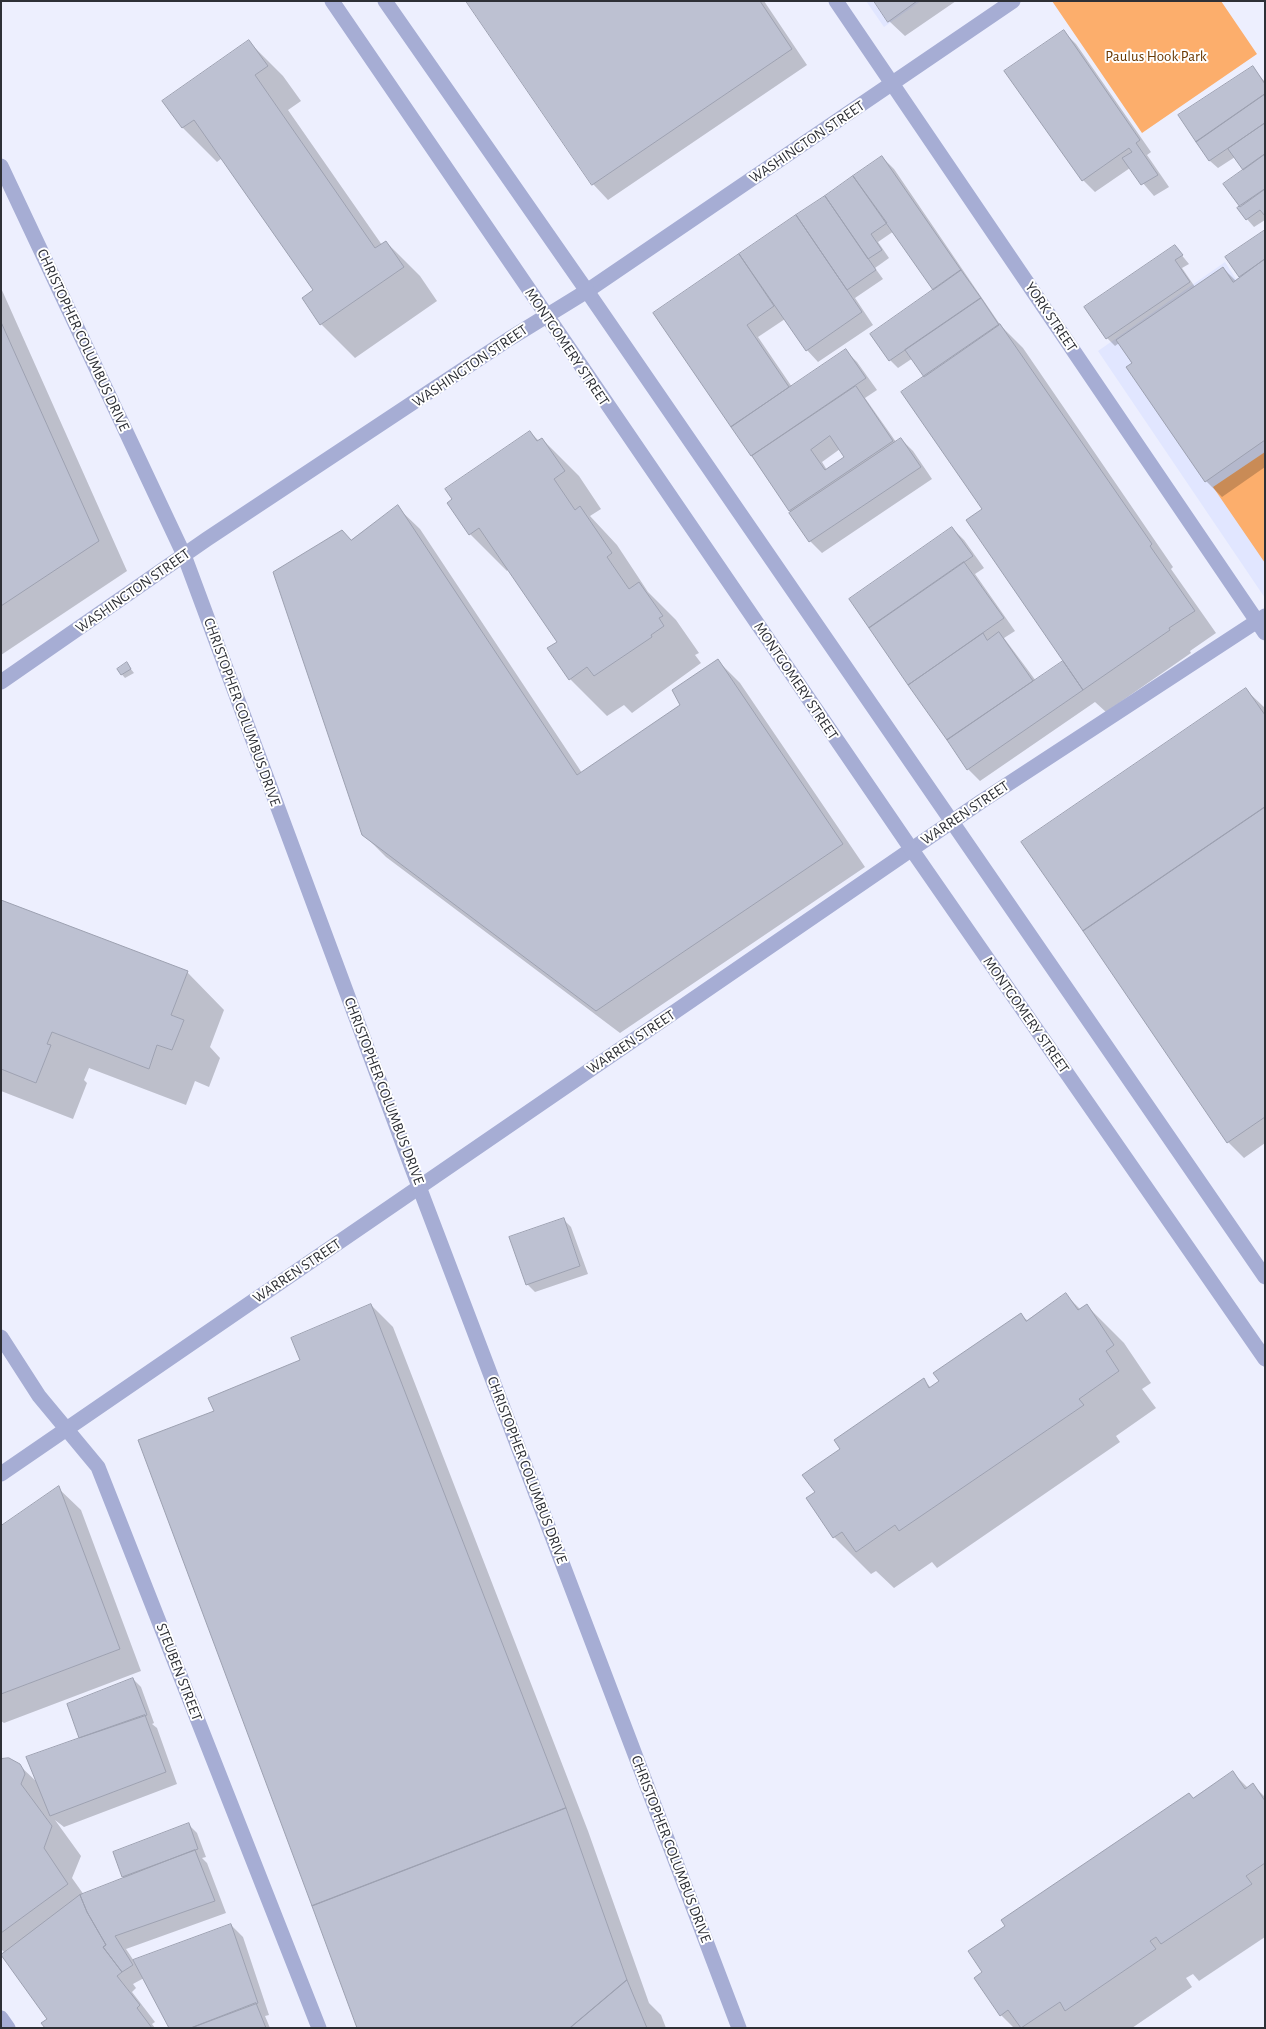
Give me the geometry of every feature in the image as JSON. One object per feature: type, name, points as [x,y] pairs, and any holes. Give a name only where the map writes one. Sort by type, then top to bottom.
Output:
[{"type":"street","name":"MONTGOMERY STREET","points":[[332,1],[912,850],[1263,1354]]},
{"type":"street","points":[[384,1],[587,291],[1265,1277]]},
{"type":"street","name":"YORK STREET","points":[[836,1],[1262,624]]},
{"type":"street","name":"WASHINGTON STREET","points":[[1,682],[184,555],[546,316],[587,291],[1013,1]]},
{"type":"street","name":"CHRISTOPHER COLUMBUS DRIVE","points":[[1,166],[184,555],[420,1187],[739,2028]]},
{"type":"street","name":"WARREN STREET","points":[[1,1474],[952,822],[1262,624]]},
{"type":"street","name":"STEUBEN STREET","points":[[1,1338],[39,1396],[98,1467],[319,2028]]},
{"type":"street","points":[[1,2018],[8,2028]]},
{"type":"shaded area","points":[[866,1],[921,1],[884,27]]},
{"type":"shaded area","points":[[1265,259],[1265,598],[1098,351],[1225,262],[1236,279]]},
{"type":"green space","name":"Paulus Hook Park","points":[[1052,1],[1221,1],[1257,54],[1142,133]]},
{"type":"green space","points":[[1265,452],[1265,563],[1213,487]]},
{"type":"building","points":[[466,1],[760,1],[792,49],[592,185]]},
{"type":"building","points":[[874,1],[917,1],[888,22]]},
{"type":"building","points":[[1064,30],[1140,140],[1136,143],[1158,175],[1141,185],[1122,158],[1132,152],[1129,148],[1082,181],[1004,71]]},
{"type":"building","points":[[249,40],[268,66],[255,75],[375,248],[386,241],[404,267],[320,325],[302,298],[313,290],[194,120],[182,128],[162,101]]},
{"type":"building","points":[[1253,66],[1265,84],[1265,94],[1196,142],[1178,115]]},
{"type":"building","points":[[1265,94],[1265,123],[1209,161],[1196,142]]},
{"type":"building","points":[[1265,123],[1265,154],[1243,170],[1228,149]]},
{"type":"building","points":[[1265,154],[1265,189],[1240,207],[1223,184]]},
{"type":"building","points":[[882,156],[961,270],[933,290],[853,176]]},
{"type":"building","points":[[853,176],[887,223],[871,234],[882,250],[868,259],[825,196]]},
{"type":"building","points":[[1265,189],[1265,216],[1260,210],[1246,220],[1237,208]]},
{"type":"building","points":[[825,196],[876,270],[847,290],[796,215]]},
{"type":"building","points":[[796,215],[862,312],[806,351],[739,254]]},
{"type":"building","points":[[1265,230],[1265,259],[1239,277],[1225,257]]},
{"type":"building","points":[[1175,245],[1183,255],[1175,260],[1190,282],[1106,339],[1084,307]]},
{"type":"building","points":[[739,254],[774,306],[747,325],[789,387],[731,427],[653,313]]},
{"type":"building","points":[[1265,259],[1265,440],[1205,482],[1126,367],[1132,363],[1116,340],[1223,267],[1233,282]]},
{"type":"building","points":[[961,270],[981,298],[889,361],[870,334]]},
{"type":"building","points":[[981,298],[999,325],[924,377],[905,350]]},
{"type":"building","points":[[1,322],[99,541],[1,606]]},
{"type":"building","points":[[1000,324],[1152,544],[1150,546],[1195,611],[1083,690],[966,520],[982,509],[901,392]]},
{"type":"building","points":[[846,349],[866,378],[751,456],[731,427]]},
{"type":"building","points":[[856,386],[893,441],[789,511],[752,456]],"holes":[[[830,436],[844,457],[825,470],[811,450]]]},
{"type":"building","points":[[530,431],[537,441],[542,438],[565,471],[554,479],[575,510],[580,506],[612,553],[607,557],[629,589],[639,582],[663,616],[659,618],[664,626],[651,635],[652,637],[594,676],[587,667],[569,680],[547,648],[557,642],[479,528],[469,535],[447,503],[452,499],[445,489]]},
{"type":"building","points":[[901,438],[921,467],[809,542],[789,513]]},
{"type":"building","points":[[398,505],[577,775],[680,705],[672,690],[718,659],[843,844],[596,1011],[362,835],[273,572],[342,530],[351,540]]},
{"type":"building","points":[[952,527],[973,556],[869,628],[849,599]]},
{"type":"building","points":[[964,562],[1004,618],[908,685],[869,628]]},
{"type":"building","points":[[999,632],[1033,681],[947,740],[908,685],[983,633],[987,640]]},
{"type":"building","points":[[1063,661],[1083,690],[967,770],[947,740]]},
{"type":"building","points":[[127,662],[131,669],[121,675],[117,669]]},
{"type":"building","points":[[1246,688],[1265,715],[1265,807],[1083,931],[1021,842]]},
{"type":"building","points":[[1265,807],[1265,1117],[1227,1143],[1083,931]]},
{"type":"building","points":[[1,900],[188,971],[171,1015],[184,1020],[172,1050],[157,1045],[149,1069],[52,1032],[47,1044],[51,1045],[36,1083],[1,1069]]},
{"type":"building","points":[[564,1218],[580,1266],[526,1285],[509,1237]]},
{"type":"building","points":[[1066,1293],[1078,1310],[1087,1304],[1114,1345],[1106,1351],[1119,1371],[1079,1399],[1084,1405],[899,1531],[895,1525],[856,1552],[842,1532],[833,1538],[806,1498],[815,1492],[802,1475],[840,1449],[834,1440],[924,1378],[929,1388],[939,1381],[933,1373],[1021,1313],[1026,1321]]},
{"type":"building","points":[[371,1304],[566,1808],[312,1906],[138,1440],[214,1411],[208,1398],[300,1360],[291,1338]]},
{"type":"building","points":[[59,1486],[120,1649],[1,1694],[1,1526]]},
{"type":"building","points":[[133,1678],[147,1715],[79,1738],[67,1704]]},
{"type":"building","points":[[145,1715],[166,1772],[50,1816],[26,1757]]},
{"type":"building","points":[[9,1758],[20,1764],[25,1774],[21,1784],[52,1826],[44,1848],[68,1884],[1,1933],[1,1759]]},
{"type":"building","points":[[1233,1771],[1245,1789],[1253,1783],[1265,1801],[1265,1863],[1246,1876],[1252,1884],[1161,1944],[1156,1937],[1150,1941],[1156,1949],[1065,2011],[1060,2002],[1021,2028],[1008,2010],[1000,2016],[974,1978],[982,1972],[968,1951],[1005,1926],[1001,1920],[1189,1793],[1193,1798]]},
{"type":"building","points":[[566,1808],[627,1980],[570,2028],[357,2028],[312,1906]]},
{"type":"building","points":[[189,1823],[198,1849],[122,1877],[113,1852]]},
{"type":"building","points":[[195,1850],[215,1901],[115,1936],[133,1965],[122,1972],[103,1947],[106,1945],[87,1912],[80,1895]]},
{"type":"building","points":[[80,1895],[87,1912],[106,1945],[103,1947],[122,1972],[117,1976],[140,2005],[137,2008],[152,2028],[45,2028],[41,2023],[47,2019],[1,1955]]},
{"type":"building","points":[[231,1924],[258,2003],[191,2028],[169,2028],[133,1960]]},
{"type":"building","points":[[627,1980],[647,2028],[570,2028]]},
{"type":"building","points":[[256,2003],[266,2028],[191,2028]]}]
